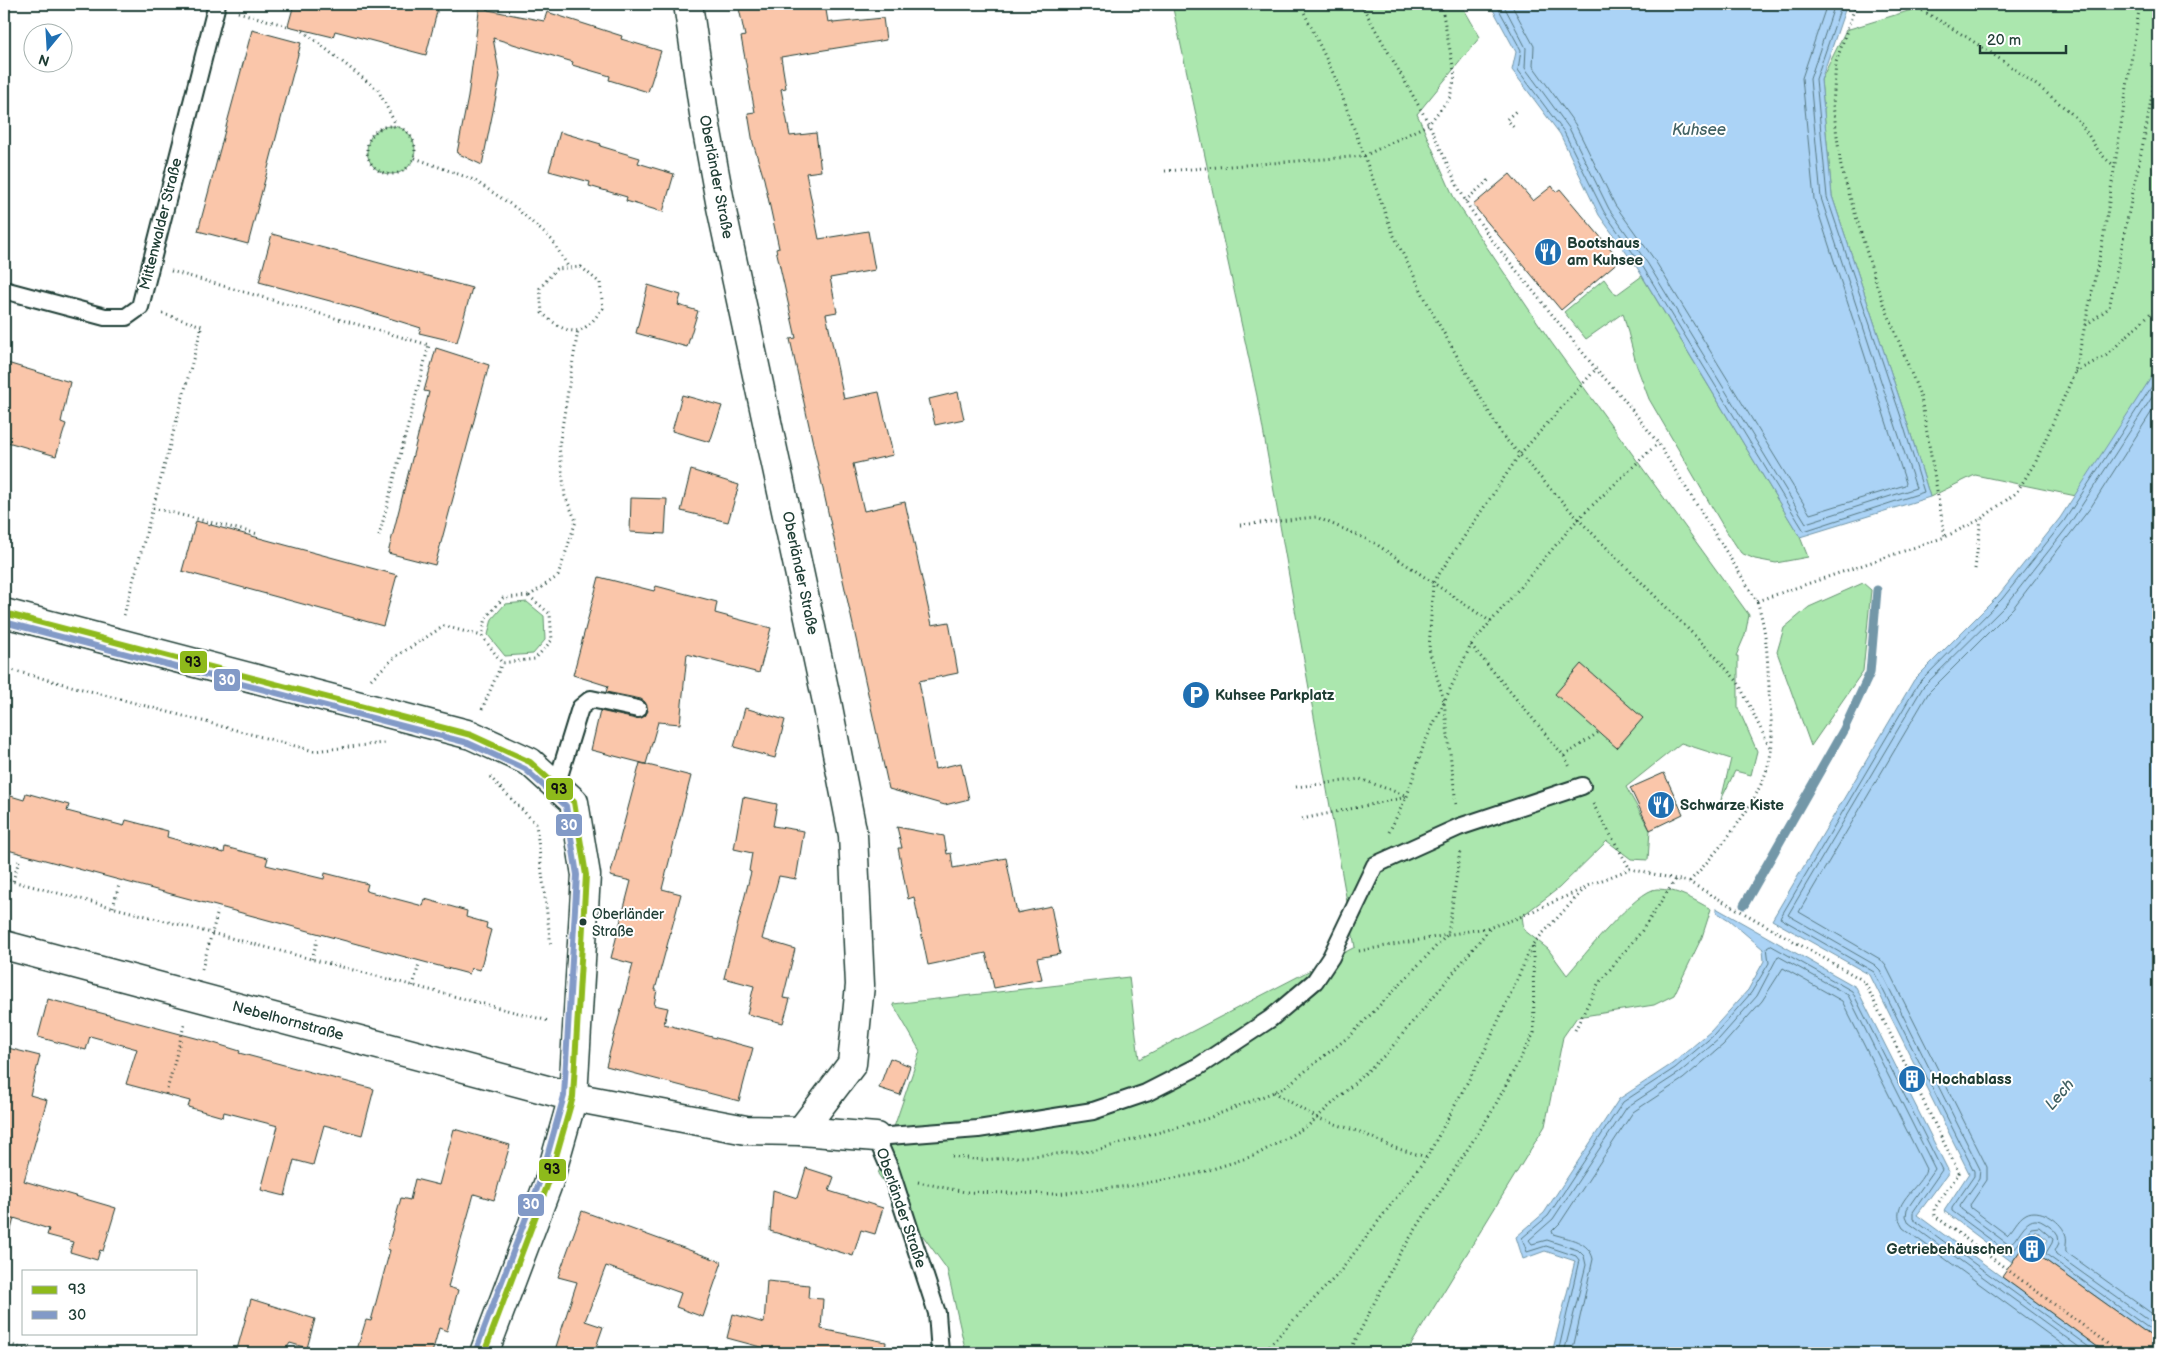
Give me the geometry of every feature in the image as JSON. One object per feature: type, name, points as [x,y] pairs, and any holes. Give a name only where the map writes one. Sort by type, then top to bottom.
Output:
[{"type":"street","name":"Oberländer Straße","points":[[688,4],[705,121],[721,207],[825,693],[853,834],[860,985],[852,1064],[801,1131]]},
{"type":"street","points":[[4,613],[471,735],[530,762],[574,802],[586,875],[573,1097],[550,1180],[484,1353]]},
{"type":"street","name":"Nebelhornstraße","points":[[4,944],[573,1097]]},
{"type":"street","name":"Oberländer Straße","points":[[573,1097],[746,1130],[801,1131],[876,1137]]},
{"type":"lane","name":"Mittenwalder Straße","points":[[4,290],[105,317],[126,316],[140,307],[217,5]]},
{"type":"lane","points":[[556,786],[580,708],[591,699],[638,709]]},
{"type":"lane","points":[[876,1137],[978,1129],[1093,1112],[1146,1093],[1199,1066],[1270,1019],[1315,981],[1331,957],[1375,865],[1459,827],[1582,786]]},
{"type":"lane","name":"Oberländer Straße","points":[[876,1137],[890,1170],[937,1313],[940,1353]]},
{"type":"path","points":[[1300,4],[1334,77],[1393,234],[1433,314],[1502,435],[1578,519],[1715,656],[1738,682],[1771,751]]},
{"type":"path","points":[[1360,4],[1429,124],[1465,201],[1491,239],[1658,443],[1757,601],[1765,627],[1771,751],[1767,769],[1745,814],[1714,856],[1690,882]]},
{"type":"path","points":[[1165,171],[1364,156],[1429,124],[1450,96],[1455,76],[1442,4]]},
{"type":"path","points":[[1856,4],[1836,62],[1833,105],[1841,167],[1876,286],[1920,398],[1945,537]]},
{"type":"path","points":[[1915,4],[1918,8],[1975,41],[2032,80],[2075,118],[2102,158],[2114,165]]},
{"type":"path","points":[[1757,601],[1945,537],[1981,519],[2016,493],[2036,461],[2075,372],[2103,240],[2140,4]]},
{"type":"path","points":[[217,5],[290,27]]},
{"type":"path","points":[[303,30],[378,90],[396,125],[413,138],[414,158],[402,172],[383,173],[368,161],[367,142],[379,127],[396,125]]},
{"type":"path","points":[[2086,325],[2109,308],[2147,124],[2158,57]]},
{"type":"path","points":[[1513,127],[1507,119],[1517,110]]},
{"type":"path","points":[[414,158],[474,180],[516,208],[552,240],[569,268]]},
{"type":"path","points":[[1465,201],[1491,178]]},
{"type":"path","points":[[151,265],[429,345],[378,540]]},
{"type":"path","points":[[582,267],[600,283],[602,288],[602,308],[586,327],[578,330],[561,329],[542,313],[540,288],[556,268],[582,267]]},
{"type":"path","points":[[2075,372],[2107,355],[2158,306]]},
{"type":"path","points":[[117,643],[202,326],[140,307]]},
{"type":"path","points":[[482,636],[486,618],[503,598],[529,596],[558,576],[576,521],[565,496],[559,446],[578,330]]},
{"type":"path","points":[[1444,701],[1429,649],[1433,583],[1520,454],[1596,369]]},
{"type":"path","points":[[1375,865],[1408,796],[1424,744],[1471,645],[1578,519],[1658,443]]},
{"type":"path","points":[[153,508],[258,534]]},
{"type":"path","points":[[1240,525],[1316,517],[1373,542],[1490,622]]},
{"type":"path","points":[[1975,569],[1981,519]]},
{"type":"path","points":[[502,663],[534,659],[552,640],[550,614],[529,596]]},
{"type":"path","points":[[346,702],[395,657],[444,626],[482,636],[502,663]]},
{"type":"path","points":[[1471,645],[1564,756],[1630,869]]},
{"type":"path","points":[[471,735],[502,663]]},
{"type":"path","points":[[4,668],[314,751],[388,743]]},
{"type":"path","points":[[1564,756],[1599,732]]},
{"type":"path","points":[[488,775],[536,824],[552,954]]},
{"type":"path","points":[[1296,787],[1360,779],[1408,796]]},
{"type":"path","points":[[1302,819],[1408,796]]},
{"type":"path","points":[[13,881],[20,857]]},
{"type":"path","points":[[1331,957],[1491,927],[1515,919],[1587,886],[1630,869],[1690,882],[1864,981],[1959,1173],[1934,1208],[1935,1216],[2120,1353]]},
{"type":"path","points":[[4,879],[549,1021]]},
{"type":"path","points":[[1575,1030],[1598,984],[1641,932],[1676,879]]},
{"type":"path","points":[[113,907],[119,885]]},
{"type":"path","points":[[1262,1353],[1339,1273],[1426,1157],[1486,1048],[1533,944],[1587,886]]},
{"type":"path","points":[[166,1094],[218,911]]},
{"type":"path","points":[[890,1170],[919,1182],[965,1192],[1056,1194],[1130,1186],[1197,1174],[1256,1155],[1309,1125],[1386,1054],[1491,927]]},
{"type":"path","points":[[312,959],[318,937]]},
{"type":"path","points":[[1349,1353],[1397,1258],[1491,1113],[1534,1033],[1533,944]]},
{"type":"path","points":[[413,986],[419,964]]},
{"type":"path","points":[[548,1031],[550,1012]]},
{"type":"path","points":[[1274,1092],[1317,1118],[1360,1132],[1395,1148],[1426,1157]]},
{"type":"path","points":[[4,1343],[39,1353]]},
{"type":"green space","points":[[1172,4],[1461,4],[1480,37],[1417,114],[1455,200],[1551,342],[1749,615],[1745,635],[1736,656],[1738,656],[1738,708],[1757,751],[1751,775],[1735,771],[1721,800],[1731,759],[1681,743],[1626,787],[1650,830],[1648,860],[1631,859],[1607,841],[1559,888],[1522,916],[1524,930],[1548,949],[1567,975],[1624,912],[1648,892],[1657,889],[1678,893],[1711,909],[1702,937],[1674,995],[1654,1005],[1577,1017],[1563,1037],[1545,1126],[1406,1353],[966,1353],[947,1269],[878,1174],[920,1051],[893,1004],[1129,977],[1139,1059],[1355,947],[1257,396]]},
{"type":"green space","points":[[1919,4],[2158,4],[2158,367],[2076,496],[1975,475],[1930,497],[1904,412],[1832,196],[1821,80],[1846,30],[1918,8]]},
{"type":"green space","points":[[391,126],[400,128],[408,133],[413,141],[415,150],[413,159],[408,167],[400,172],[391,174],[382,172],[374,167],[369,159],[367,150],[369,141],[374,133],[382,128]]},
{"type":"green space","points":[[1642,276],[1800,537],[1808,557],[1776,563],[1755,559],[1741,553],[1723,526],[1649,399],[1637,367],[1623,313],[1586,339],[1564,312],[1604,279],[1616,295]]},
{"type":"green space","points":[[1863,583],[1871,590],[1863,671],[1811,746],[1777,652],[1784,628],[1809,607]]},
{"type":"green space","points":[[527,602],[544,616],[545,640],[533,654],[505,656],[488,635],[492,619],[505,604]]},
{"type":"water","name":"Kuhsee","points":[[1490,4],[1847,4],[1821,80],[1832,196],[1904,412],[1930,497],[1800,537],[1638,269],[1599,215],[1560,134],[1512,70],[1516,52]]},
{"type":"water","name":"Lech","points":[[2158,367],[2158,1341],[2038,1255],[2048,1240],[2035,1230],[2012,1262],[1944,1211],[1969,1173],[1870,975],[1772,920],[1914,680],[1998,596],[2060,518]]},
{"type":"water","points":[[1716,908],[1856,987],[1949,1172],[1917,1215],[2103,1351],[2102,1353],[1552,1353],[1575,1261],[1545,1251],[1523,1259],[1516,1237],[1544,1213],[1619,1099],[1672,1064],[1711,1031],[1748,990],[1764,961],[1763,949],[1729,920],[1716,912]]},
{"type":"building","points":[[294,4],[439,4],[426,55],[335,31],[333,37],[288,26]]},
{"type":"building","points":[[480,4],[486,4],[488,10],[544,21],[547,12],[622,36],[621,39],[661,51],[648,92],[609,80],[610,76],[572,65],[573,62],[493,38],[500,77],[482,165],[457,153],[468,97]]},
{"type":"building","points":[[738,4],[825,4],[828,22],[833,21],[833,23],[883,18],[886,40],[781,57],[786,88],[781,89],[790,136],[816,133],[821,171],[806,173],[819,239],[868,231],[875,270],[830,278],[837,312],[826,314],[844,399],[879,392],[893,455],[853,464],[864,511],[905,502],[932,625],[949,622],[958,673],[919,681],[935,769],[961,763],[969,799],[945,805],[889,789],[790,339],[796,338],[776,249],[779,248],[764,179],[753,143],[748,113],[755,112],[741,37],[745,36]]},
{"type":"building","points":[[252,30],[301,43],[248,244],[198,231]]},
{"type":"building","points":[[560,132],[640,158],[638,163],[674,174],[663,212],[626,201],[627,197],[589,186],[590,182],[549,171]]},
{"type":"building","points":[[1510,174],[1533,201],[1552,186],[1556,192],[1560,189],[1620,260],[1561,310],[1473,205]]},
{"type":"building","points":[[272,234],[472,288],[457,342],[419,333],[421,328],[360,309],[259,282]]},
{"type":"building","points":[[648,285],[681,295],[678,305],[698,311],[687,347],[636,333]]},
{"type":"building","points":[[436,348],[489,365],[435,565],[388,553],[429,392],[424,391]]},
{"type":"building","points":[[4,362],[70,382],[61,422],[66,424],[56,456],[4,441]]},
{"type":"building","points":[[958,392],[964,419],[935,425],[929,399]]},
{"type":"building","points":[[682,395],[722,406],[710,442],[672,431]]},
{"type":"building","points":[[691,470],[739,485],[728,522],[681,511]]},
{"type":"building","points":[[631,498],[667,499],[665,534],[630,532]]},
{"type":"building","points":[[196,521],[397,575],[383,626],[182,571]]},
{"type":"building","points":[[599,577],[654,591],[656,586],[717,602],[715,613],[771,628],[759,673],[687,654],[680,724],[658,722],[646,764],[591,750],[600,711],[636,719],[645,716],[648,711],[645,702],[641,699],[606,692],[608,686],[573,675]]},
{"type":"building","points":[[1581,664],[1643,718],[1617,748],[1555,694]]},
{"type":"building","points":[[745,708],[785,720],[775,758],[734,747]]},
{"type":"building","points":[[640,763],[691,776],[662,889],[681,894],[655,990],[657,990],[654,1005],[668,1008],[664,1024],[753,1048],[739,1101],[606,1066],[633,964],[611,958],[631,881],[610,876]]},
{"type":"building","points":[[1664,773],[1683,814],[1650,830],[1630,788]]},
{"type":"building","points":[[26,793],[69,805],[67,811],[124,826],[126,820],[168,831],[167,837],[224,853],[225,847],[268,858],[266,865],[324,879],[325,873],[368,884],[366,891],[423,906],[425,899],[467,911],[466,917],[487,923],[486,928],[491,930],[480,970],[471,968],[469,974],[4,849],[4,794],[24,800]]},
{"type":"building","points":[[743,797],[777,804],[773,826],[804,831],[796,879],[779,876],[762,939],[795,949],[783,998],[790,999],[783,1023],[747,1014],[754,986],[724,978],[751,872],[749,871],[752,853],[734,849]]},
{"type":"building","points":[[897,827],[944,836],[947,854],[951,853],[953,868],[1006,858],[1017,913],[1051,906],[1060,954],[1037,958],[1042,979],[994,988],[986,953],[928,965],[914,897],[908,899],[898,848],[902,848]]},
{"type":"building","points":[[48,999],[207,1041],[240,1051],[239,1053],[374,1089],[362,1135],[324,1125],[313,1165],[294,1160],[285,1196],[261,1190],[278,1126],[224,1112],[223,1117],[188,1107],[190,1101],[126,1084],[137,1049],[90,1036],[86,1050],[38,1037]]},
{"type":"building","points":[[4,1047],[40,1056],[30,1095],[47,1100],[24,1181],[116,1208],[103,1251],[100,1250],[97,1260],[70,1252],[73,1242],[47,1235],[49,1229],[14,1218],[11,1230],[4,1229]]},
{"type":"building","points":[[890,1058],[910,1066],[900,1095],[879,1088]]},
{"type":"building","points":[[454,1129],[510,1145],[494,1200],[474,1194],[448,1287],[458,1290],[447,1331],[439,1328],[432,1353],[356,1353],[366,1320],[371,1321],[390,1250],[387,1249],[401,1198],[410,1200],[415,1179],[439,1185]]},
{"type":"building","points":[[806,1168],[834,1177],[829,1191],[883,1208],[875,1234],[861,1230],[853,1256],[770,1231],[773,1190],[797,1198]]},
{"type":"building","points":[[582,1211],[722,1262],[703,1317],[676,1307],[681,1293],[606,1266],[585,1321],[603,1327],[594,1353],[554,1353],[577,1282],[558,1277]]},
{"type":"building","points":[[2024,1245],[2158,1341],[2158,1353],[2106,1353],[2002,1277]]},
{"type":"building","points":[[767,1281],[809,1285],[808,1298],[823,1299],[821,1329],[886,1342],[885,1353],[767,1353],[768,1349],[727,1338],[733,1314],[764,1323]]},
{"type":"building","points":[[251,1299],[315,1319],[307,1348],[290,1343],[283,1353],[236,1353]]},
{"type":"waterway","points":[[1744,905],[1844,729],[1870,673],[1877,590]]},
{"type":"transit line","name":"93","points":[[4,613],[471,735],[530,762],[574,802],[586,875],[573,1097],[549,1181],[484,1353]]},
{"type":"transit line","name":"30","points":[[4,622],[468,743],[525,769],[566,806],[577,875],[564,1096],[541,1178],[476,1350]]},
{"type":"place","name":"Bootshaus am Kuhsee","points":[[1548,252]]},
{"type":"place","name":"Kuhsee Parkplatz","points":[[1196,695]]},
{"type":"place","name":"Schwarze Kiste","points":[[1661,805]]},
{"type":"place","name":"Oberländer Straße","points":[[583,922]]},
{"type":"place","name":"Hochablass","points":[[1912,1079]]},
{"type":"place","name":"Getriebehäuschen","points":[[2032,1249]]}]
